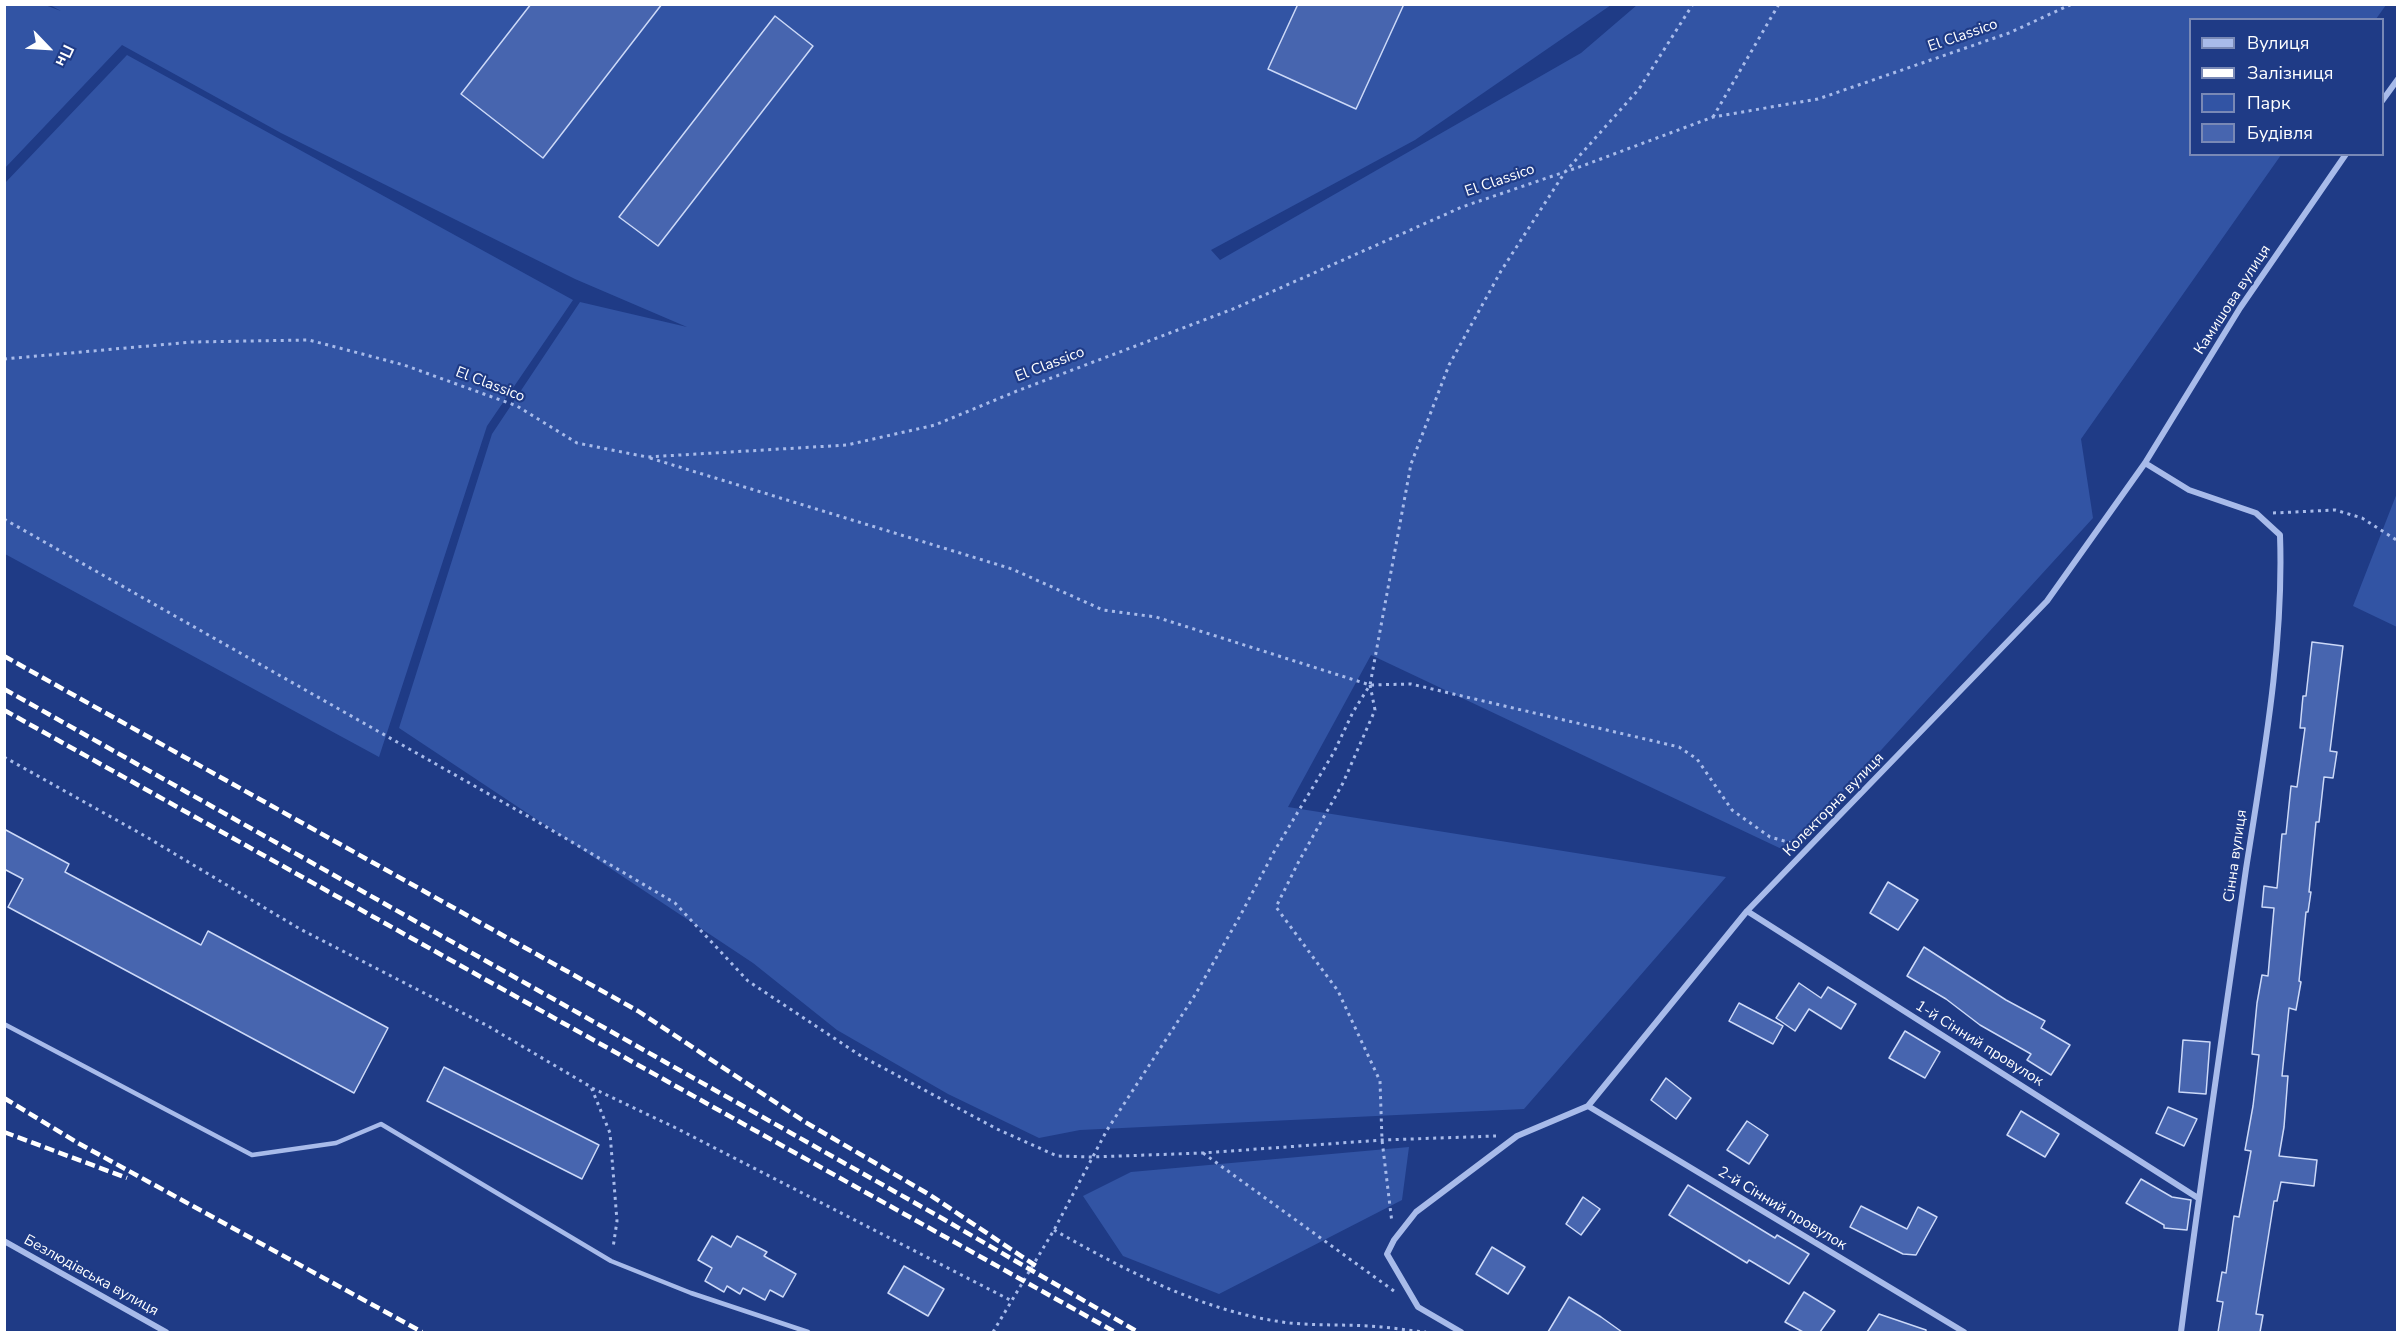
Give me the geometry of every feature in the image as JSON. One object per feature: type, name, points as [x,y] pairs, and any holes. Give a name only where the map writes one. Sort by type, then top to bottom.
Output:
[{"type":"street","points":[[2384,98],[2397,79]]},
{"type":"street","name":"Камишова вулиця","points":[[2145,463],[2240,308],[2345,156]]},
{"type":"street","name":"Сінна вулиця","points":[[2145,463],[2189,490],[2256,513],[2280,535],[2282,586],[2268,721],[2198,1198],[2181,1332]]},
{"type":"street","name":"Колекторна вулиця","points":[[1394,1240],[1416,1212],[1517,1136],[1588,1106],[1748,911],[2047,601],[2145,463]]},
{"type":"street","name":"1-й Сінний провулок","points":[[1748,911],[2198,1198]]},
{"type":"street","name":"2-й Сінний провулок","points":[[1588,1106],[1964,1332]]},
{"type":"street","points":[[1394,1240],[1387,1254],[1418,1307],[1461,1332]]},
{"type":"street","name":"Безлюдівська вулиця","points":[[4,1241],[166,1332]]},
{"type":"lane","points":[[4,1024],[252,1155],[336,1143],[381,1124],[611,1261],[691,1293],[808,1332]]},
{"type":"path","points":[[993,1332],[1054,1230],[1107,1130],[1195,994],[1275,850],[1334,752],[1353,712],[1370,686],[1412,464],[1449,365],[1501,271],[1565,172],[1639,89],[1692,4]]},
{"type":"path","points":[[1713,117],[1779,4]]},
{"type":"path","name":"El Classico","points":[[4,360],[192,342],[309,340],[404,365],[517,406],[577,443],[647,457],[847,445],[935,425],[1017,391],[1233,309],[1462,207],[1565,172],[1713,117],[1818,99],[2009,33],[2072,4]]},
{"type":"path","points":[[647,457],[1012,569],[1103,610],[1156,617],[1370,686],[1411,684],[1679,747],[1697,759],[1732,810],[1770,837],[1808,848]]},
{"type":"path","points":[[2256,513],[2335,510],[2362,518],[2397,541]]},
{"type":"path","points":[[4,519],[538,822],[675,903],[748,981],[861,1056],[997,1129],[1057,1156],[1092,1157],[1382,1140],[1517,1136]]},
{"type":"path","points":[[1370,686],[1375,710],[1343,783],[1276,907],[1338,991],[1380,1080],[1382,1140],[1394,1240]]},
{"type":"path","points":[[4,757],[145,836],[300,929],[488,1026],[591,1087],[676,1128],[1012,1301]]},
{"type":"path","points":[[591,1087],[610,1133],[617,1221],[611,1261]]},
{"type":"path","points":[[1203,1152],[1418,1307]]},
{"type":"path","points":[[1054,1230],[1139,1274],[1218,1308],[1290,1323],[1382,1327],[1426,1332]]},
{"type":"green space","points":[[5,5],[45,5],[61,11],[50,5],[1611,5],[1415,140],[1211,250],[1220,260],[1581,53],[1637,5],[2386,5],[2377,18],[2189,18],[2189,156],[2280,156],[2081,439],[2093,518],[1788,852],[1371,655],[1288,807],[1726,877],[1524,1109],[1080,1130],[1039,1138],[948,1094],[837,1030],[753,963],[399,728],[492,434],[580,302],[687,327],[575,279],[281,133],[122,45],[5,168]]},
{"type":"green space","points":[[127,55],[573,300],[487,426],[379,757],[5,554],[5,183]]},
{"type":"green space","points":[[2397,493],[2398,627],[2353,606]]},
{"type":"green space","points":[[1409,1147],[1402,1200],[1219,1294],[1123,1256],[1083,1196],[1131,1172]]},
{"type":"building","points":[[531,4],[662,4],[543,158],[461,94]]},
{"type":"building","points":[[1298,4],[1404,4],[1356,109],[1268,69]]},
{"type":"building","points":[[775,16],[813,46],[658,246],[619,217]]},
{"type":"building","points":[[2312,642],[2343,646],[2330,751],[2337,752],[2333,778],[2324,777],[2319,822],[2316,822],[2309,892],[2311,892],[2308,912],[2306,912],[2299,981],[2301,982],[2296,1010],[2289,1008],[2282,1076],[2288,1076],[2279,1156],[2317,1160],[2314,1186],[2281,1182],[2277,1201],[2274,1201],[2256,1314],[2263,1315],[2260,1332],[2218,1332],[2223,1302],[2217,1301],[2222,1272],[2226,1273],[2234,1216],[2239,1217],[2251,1151],[2245,1150],[2259,1055],[2252,1054],[2262,975],[2268,976],[2274,908],[2262,907],[2264,886],[2277,888],[2282,834],[2286,834],[2291,786],[2297,787],[2305,728],[2300,728],[2303,696],[2306,696]]},
{"type":"building","points":[[4,829],[69,864],[65,872],[201,945],[208,931],[388,1028],[354,1093],[8,907],[23,879],[4,869]]},
{"type":"building","points":[[1888,882],[1918,900],[1898,930],[1870,913]]},
{"type":"building","points":[[1924,947],[2006,1000],[2045,1021],[2041,1028],[2070,1045],[2051,1075],[2027,1060],[2031,1054],[1980,1025],[1946,999],[1907,976]]},
{"type":"building","points":[[1799,983],[1821,998],[1828,987],[1856,1004],[1841,1029],[1809,1009],[1795,1031],[1776,1018]]},
{"type":"building","points":[[1739,1003],[1783,1026],[1773,1044],[1729,1021]]},
{"type":"building","points":[[1905,1031],[1940,1052],[1925,1078],[1889,1058]]},
{"type":"building","points":[[2183,1040],[2210,1042],[2206,1094],[2179,1092]]},
{"type":"building","points":[[444,1067],[599,1145],[582,1179],[427,1101]]},
{"type":"building","points":[[1666,1078],[1691,1098],[1676,1119],[1651,1100]]},
{"type":"building","points":[[2168,1107],[2197,1119],[2184,1146],[2156,1133]]},
{"type":"building","points":[[2021,1111],[2059,1134],[2045,1157],[2007,1135]]},
{"type":"building","points":[[1747,1121],[1768,1135],[1749,1164],[1727,1150]]},
{"type":"building","points":[[2141,1179],[2172,1197],[2191,1200],[2187,1230],[2164,1228],[2164,1225],[2126,1203]]},
{"type":"building","points":[[1688,1185],[1775,1238],[1777,1235],[1809,1254],[1789,1284],[1749,1260],[1747,1263],[1669,1215]]},
{"type":"building","points":[[1583,1197],[1600,1209],[1581,1235],[1566,1224]]},
{"type":"building","points":[[1861,1206],[1907,1229],[1918,1207],[1937,1217],[1916,1255],[1903,1254],[1850,1227]]},
{"type":"building","points":[[712,1236],[731,1247],[737,1236],[767,1252],[764,1256],[796,1274],[783,1297],[770,1290],[765,1300],[743,1288],[740,1294],[727,1286],[724,1292],[705,1281],[712,1268],[698,1260]]},
{"type":"building","points":[[1492,1247],[1525,1267],[1508,1294],[1476,1274]]},
{"type":"building","points":[[904,1266],[944,1289],[928,1316],[888,1293]]},
{"type":"building","points":[[1804,1292],[1835,1311],[1820,1332],[1803,1332],[1785,1322]]},
{"type":"building","points":[[1569,1297],[1601,1317],[1622,1332],[1548,1332]]},
{"type":"building","points":[[1879,1314],[1926,1330],[1926,1332],[1867,1332]]},
{"type":"railway","points":[[4,656],[638,1011],[805,1122],[930,1195],[1039,1268]]},
{"type":"railway","points":[[4,689],[938,1216],[1138,1332]]},
{"type":"railway","points":[[4,710],[1115,1332]]},
{"type":"railway","points":[[4,1098],[78,1143],[422,1332]]},
{"type":"railway","points":[[4,1132],[127,1178]]}]
